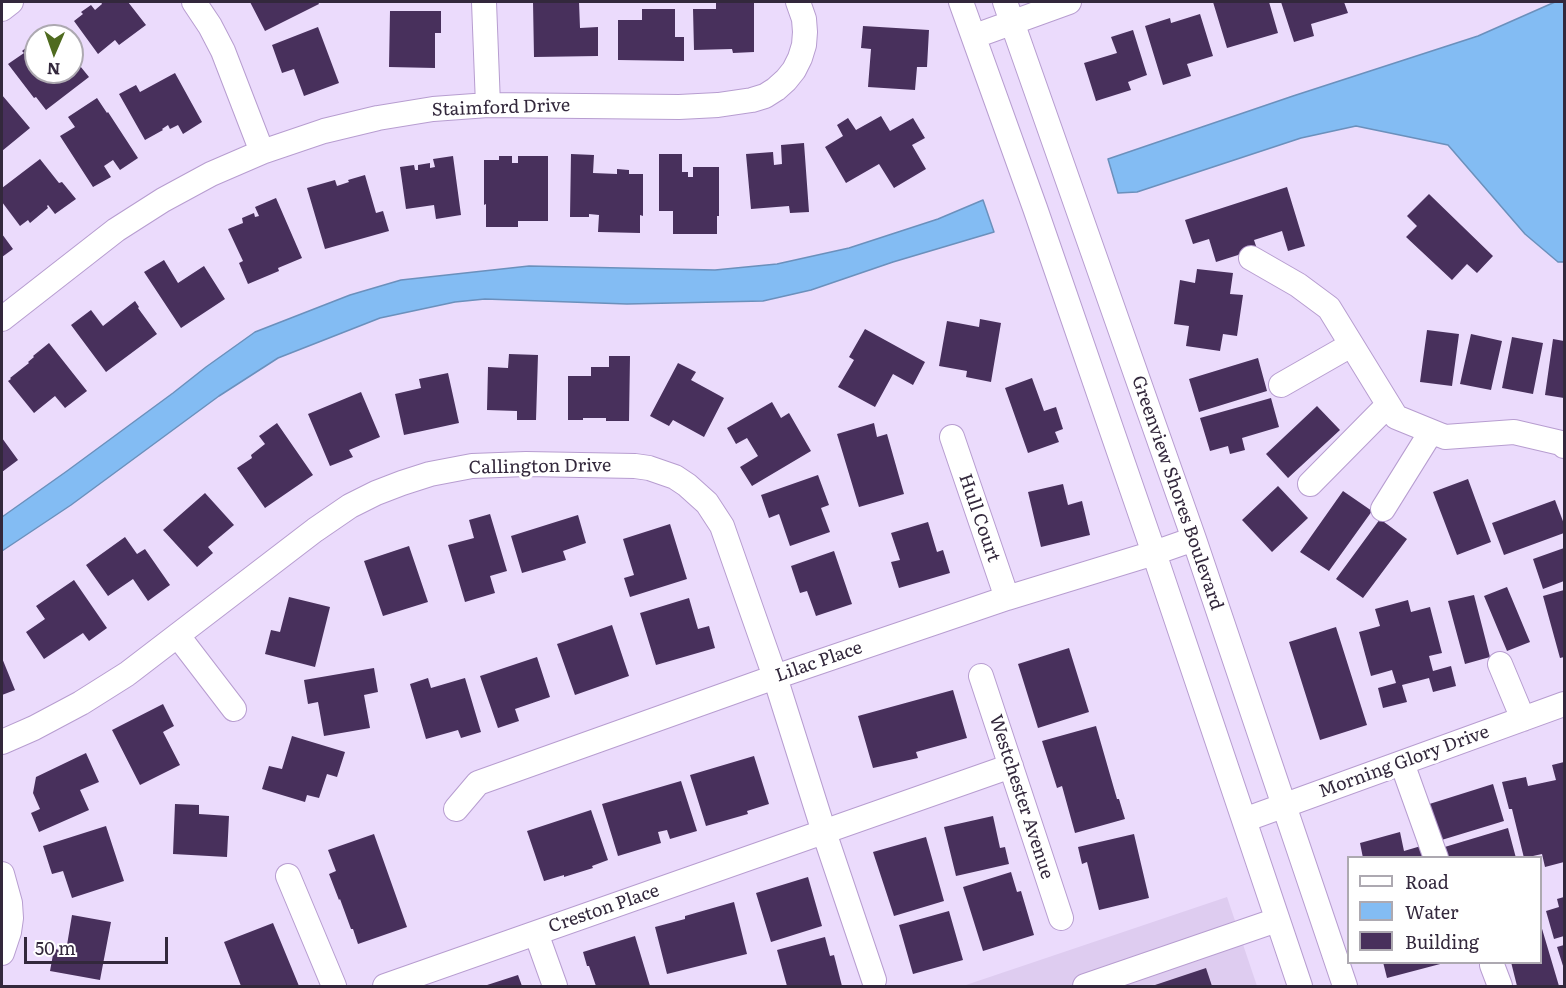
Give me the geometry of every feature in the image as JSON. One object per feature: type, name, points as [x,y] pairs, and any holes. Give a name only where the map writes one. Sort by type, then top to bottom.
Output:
[{"type":"street","points":[[2,9],[10,2]]},
{"type":"street","points":[[194,2],[223,51],[262,152]]},
{"type":"street","points":[[484,2],[488,105]]},
{"type":"street","name":"Staimford Drive","points":[[2,319],[116,230],[163,200],[211,174],[262,152],[324,131],[378,118],[433,109],[488,105],[679,107],[718,105],[765,96],[786,80],[800,58],[805,32],[804,19],[798,2]]},
{"type":"street","points":[[961,2],[975,36],[1154,553],[1300,987]]},
{"type":"street","points":[[975,36],[1009,12],[1069,2]]},
{"type":"street","name":"Greenview Shores Boulevard","points":[[1009,12],[1194,538],[1344,987]]},
{"type":"street","points":[[1251,258],[1298,285],[1329,308],[1396,417],[1445,437],[1514,432],[1561,443],[1564,446]]},
{"type":"street","points":[[1281,385],[1349,341]]},
{"type":"street","points":[[1310,484],[1388,405]]},
{"type":"street","points":[[1383,509],[1431,432]]},
{"type":"street","name":"Hull Court","points":[[952,437],[1007,598]]},
{"type":"street","name":"Callington Drive","points":[[2,742],[81,704],[127,675],[315,530],[350,506],[429,474],[472,466],[514,464],[636,466],[662,472],[687,484],[716,514],[728,539],[775,677]]},
{"type":"street","name":"Lilac Place","points":[[456,809],[478,783],[775,677],[1007,598],[1154,553],[1194,538]]},
{"type":"street","points":[[178,636],[234,710]]},
{"type":"street","points":[[1500,664],[1523,719]]},
{"type":"street","name":"Westchester Avenue","points":[[981,676],[1061,918]]},
{"type":"street","points":[[775,677],[874,980]]},
{"type":"street","name":"Morning Glory Drive","points":[[1244,820],[1564,704]]},
{"type":"street","points":[[1402,763],[1435,856]]},
{"type":"street","name":"Creston Place","points":[[385,987],[1011,766]]},
{"type":"street","points":[[2,874],[10,903],[11,918],[2,953]]},
{"type":"street","points":[[288,876],[334,987]]},
{"type":"street","points":[[1085,987],[1277,920]]},
{"type":"street","points":[[536,933],[555,987]]},
{"type":"shaded area","points":[[1227,897],[1257,986],[963,986]]},
{"type":"water","points":[[1555,2],[1564,2],[1564,262],[1558,262],[1525,234],[1448,145],[1356,126],[1301,138],[1137,192],[1118,193],[1108,159],[1478,36]]},
{"type":"water","points":[[983,200],[994,232],[893,262],[811,290],[763,301],[627,304],[485,299],[455,302],[380,318],[278,358],[219,396],[71,505],[2,551],[2,517],[255,332],[350,295],[401,280],[529,266],[715,270],[777,264],[849,248],[938,219]]},
{"type":"building","points":[[101,2],[128,2],[146,25],[119,45],[115,40],[98,54],[84,35],[84,24],[76,24],[74,21],[91,5],[95,10],[102,4]]},
{"type":"building","points":[[250,2],[318,2],[319,4],[265,31]]},
{"type":"building","points":[[533,2],[579,2],[580,28],[598,27],[598,56],[534,57]]},
{"type":"building","points":[[716,2],[754,2],[754,52],[733,53],[732,49],[694,50],[693,9],[716,9]]},
{"type":"building","points":[[1213,2],[1269,2],[1278,33],[1227,48]]},
{"type":"building","points":[[1281,2],[1344,2],[1348,13],[1311,24],[1314,36],[1294,42]]},
{"type":"building","points":[[642,9],[675,9],[675,37],[684,37],[684,61],[618,60],[618,20],[642,20]]},
{"type":"building","points":[[390,11],[441,11],[441,33],[435,33],[435,68],[389,67]]},
{"type":"building","points":[[1200,14],[1213,56],[1187,64],[1191,76],[1163,85],[1145,26],[1170,18],[1171,23]]},
{"type":"building","points":[[863,26],[929,30],[927,67],[917,67],[915,90],[868,87],[871,49],[861,48]]},
{"type":"building","points":[[318,27],[339,83],[304,96],[294,69],[282,73],[272,45]]},
{"type":"building","points":[[1133,30],[1147,75],[1128,82],[1131,90],[1096,101],[1084,63],[1117,53],[1111,37]]},
{"type":"building","points":[[24,53],[24,84],[80,84],[46,110],[36,97],[34,98],[8,64]]},
{"type":"building","points":[[84,71],[89,77],[84,81]]},
{"type":"building","points":[[175,73],[202,122],[183,134],[178,125],[170,129],[168,125],[145,140],[119,94],[136,85],[140,92]]},
{"type":"building","points":[[2,95],[30,128],[2,151]]},
{"type":"building","points":[[97,98],[138,158],[120,170],[113,160],[104,166],[111,177],[93,187],[60,136],[75,127],[68,117]]},
{"type":"building","points":[[881,116],[890,131],[913,118],[925,138],[912,145],[926,169],[894,188],[879,164],[846,183],[825,147],[843,136],[837,125],[848,118],[856,130]]},
{"type":"building","points":[[804,143],[809,212],[790,213],[789,206],[751,209],[746,154],[773,152],[774,165],[782,164],[781,145]]},
{"type":"building","points":[[571,154],[594,155],[593,173],[617,174],[617,169],[629,170],[629,174],[643,174],[643,216],[640,215],[640,233],[598,232],[599,215],[570,217]]},
{"type":"building","points":[[659,154],[682,154],[682,172],[688,172],[688,177],[693,177],[693,167],[719,167],[717,234],[673,234],[673,211],[659,211]]},
{"type":"building","points":[[453,156],[461,215],[436,219],[434,205],[406,209],[400,167],[414,165],[415,170],[418,170],[418,165],[430,163],[430,168],[435,167],[433,159]]},
{"type":"building","points":[[499,156],[512,156],[512,163],[518,163],[518,156],[548,156],[548,221],[518,221],[518,227],[486,227],[484,160],[499,160]]},
{"type":"building","points":[[40,159],[59,183],[62,182],[76,199],[55,214],[48,205],[48,208],[30,223],[28,220],[20,226],[2,202],[2,188]]},
{"type":"building","points":[[365,175],[376,213],[383,211],[389,231],[325,249],[307,188],[335,180],[337,186]]},
{"type":"building","points":[[1287,187],[1305,246],[1288,251],[1282,231],[1254,240],[1257,249],[1216,262],[1209,239],[1193,244],[1185,220]]},
{"type":"building","points":[[1429,194],[1493,256],[1477,273],[1467,264],[1452,280],[1406,237],[1417,226],[1407,216]]},
{"type":"building","points":[[276,198],[302,258],[248,284],[239,263],[243,261],[228,229],[243,223],[242,218],[254,213],[255,217],[259,216],[255,207]]},
{"type":"building","points":[[2,234],[13,249],[2,257]]},
{"type":"building","points":[[164,260],[178,283],[204,266],[225,299],[181,328],[144,272]]},
{"type":"building","points":[[1197,269],[1233,273],[1230,294],[1243,295],[1237,336],[1223,334],[1220,351],[1186,346],[1189,326],[1174,324],[1180,280],[1195,283]]},
{"type":"building","points":[[135,301],[157,334],[106,372],[71,325],[91,310],[103,326]]},
{"type":"building","points":[[980,319],[1001,323],[991,382],[966,377],[967,371],[939,366],[947,321],[979,327]]},
{"type":"building","points":[[865,329],[925,362],[913,385],[893,374],[875,407],[838,387],[854,360],[849,357]]},
{"type":"building","points":[[1427,330],[1459,334],[1452,386],[1420,382]]},
{"type":"building","points":[[1471,334],[1502,341],[1491,390],[1460,384]]},
{"type":"building","points":[[1512,337],[1543,343],[1533,394],[1502,388]]},
{"type":"building","points":[[1553,339],[1564,341],[1564,398],[1545,395]]},
{"type":"building","points":[[49,343],[87,391],[65,408],[55,396],[34,413],[8,381]]},
{"type":"building","points":[[509,354],[538,355],[536,420],[517,420],[517,411],[487,410],[488,367],[508,368]]},
{"type":"building","points":[[609,356],[630,356],[629,421],[606,421],[606,418],[568,420],[568,376],[591,376],[591,367],[609,367]]},
{"type":"building","points":[[1258,358],[1267,391],[1199,412],[1189,379]]},
{"type":"building","points":[[678,363],[696,372],[691,380],[724,398],[704,437],[673,420],[669,426],[650,416]]},
{"type":"building","points":[[448,373],[459,423],[404,435],[395,394],[421,388],[419,379]]},
{"type":"building","points":[[1032,378],[1044,411],[1056,407],[1063,429],[1055,432],[1059,442],[1028,453],[1005,388]]},
{"type":"building","points":[[361,392],[380,437],[349,450],[353,457],[330,466],[308,414]]},
{"type":"building","points":[[1271,398],[1279,427],[1242,438],[1245,450],[1230,454],[1228,446],[1210,451],[1200,418]]},
{"type":"building","points":[[772,402],[781,418],[789,413],[811,451],[752,486],[740,467],[758,456],[747,438],[736,444],[727,428]]},
{"type":"building","points":[[1317,406],[1340,430],[1288,478],[1266,454]]},
{"type":"building","points":[[277,423],[313,475],[265,508],[237,468],[252,458],[251,455],[265,444],[259,436]]},
{"type":"building","points":[[874,423],[877,437],[887,434],[904,494],[859,507],[837,434]]},
{"type":"building","points":[[2,438],[18,460],[2,472]]},
{"type":"building","points":[[818,475],[829,505],[821,508],[830,532],[790,546],[779,514],[769,518],[761,495]]},
{"type":"building","points":[[1468,479],[1491,542],[1457,555],[1433,492]]},
{"type":"building","points":[[1063,484],[1068,505],[1082,501],[1090,535],[1041,547],[1028,492]]},
{"type":"building","points":[[1278,486],[1308,518],[1272,552],[1242,520]]},
{"type":"building","points":[[1343,491],[1372,511],[1329,571],[1300,552]]},
{"type":"building","points":[[205,493],[234,525],[208,547],[213,553],[197,567],[163,530]]},
{"type":"building","points":[[1555,500],[1564,524],[1564,533],[1504,555],[1492,523]]},
{"type":"building","points":[[490,514],[507,571],[490,576],[495,593],[465,602],[448,545],[474,538],[469,520]]},
{"type":"building","points":[[578,515],[586,543],[563,551],[566,560],[522,573],[511,536]]},
{"type":"building","points":[[1380,519],[1407,539],[1363,598],[1336,579]]},
{"type":"building","points":[[928,522],[937,552],[943,550],[950,573],[899,588],[891,562],[900,560],[891,533]]},
{"type":"building","points":[[670,524],[687,579],[630,597],[624,578],[634,575],[623,539]]},
{"type":"building","points":[[125,537],[137,554],[145,549],[170,585],[148,601],[133,579],[108,596],[86,565]]},
{"type":"building","points":[[409,546],[428,602],[383,616],[364,561]]},
{"type":"building","points":[[1564,548],[1564,581],[1543,589],[1533,559]]},
{"type":"building","points":[[834,551],[852,604],[816,616],[807,591],[800,593],[791,566]]},
{"type":"building","points":[[74,580],[107,628],[89,641],[83,633],[44,659],[26,632],[45,619],[36,606]]},
{"type":"building","points":[[1507,587],[1530,642],[1507,651],[1484,596]]},
{"type":"building","points":[[1564,590],[1564,657],[1560,658],[1543,596]]},
{"type":"building","points":[[1474,595],[1490,657],[1465,664],[1448,601]]},
{"type":"building","points":[[289,597],[330,607],[315,667],[265,654],[271,630],[280,632]]},
{"type":"building","points":[[689,598],[698,629],[709,626],[715,648],[656,665],[640,613]]},
{"type":"building","points":[[1408,600],[1411,612],[1430,607],[1442,653],[1429,656],[1433,671],[1451,666],[1456,686],[1433,692],[1429,678],[1402,685],[1407,702],[1383,708],[1378,688],[1396,683],[1392,670],[1371,676],[1359,632],[1380,626],[1375,609]]},
{"type":"building","points":[[612,625],[629,676],[575,695],[557,644]]},
{"type":"building","points":[[1336,627],[1367,725],[1320,740],[1289,642]]},
{"type":"building","points":[[1069,648],[1089,712],[1038,728],[1018,664]]},
{"type":"building","points":[[537,657],[550,697],[515,709],[519,721],[498,728],[480,676]]},
{"type":"building","points":[[2,658],[15,690],[2,695]]},
{"type":"building","points":[[374,668],[378,692],[364,695],[370,728],[324,736],[318,702],[308,704],[304,680]]},
{"type":"building","points":[[428,678],[431,688],[465,678],[481,732],[461,738],[458,730],[426,739],[410,684]]},
{"type":"building","points":[[953,690],[967,738],[916,752],[918,758],[873,768],[858,716]]},
{"type":"building","points":[[163,704],[174,726],[163,732],[180,765],[140,785],[112,730]]},
{"type":"building","points":[[1096,726],[1125,819],[1075,833],[1062,786],[1057,788],[1042,741]]},
{"type":"building","points":[[292,736],[345,752],[337,777],[327,774],[319,798],[307,795],[305,802],[262,789],[269,766],[282,769]]},
{"type":"building","points":[[86,753],[99,782],[80,790],[89,810],[39,832],[31,813],[40,809],[33,793],[36,777]]},
{"type":"building","points":[[754,756],[769,804],[747,811],[748,814],[706,826],[690,775]]},
{"type":"building","points":[[1564,762],[1564,862],[1545,867],[1542,854],[1524,856],[1512,809],[1509,809],[1502,782],[1526,777],[1528,786],[1556,780],[1552,765]]},
{"type":"building","points":[[681,781],[697,831],[670,839],[667,830],[658,832],[661,843],[618,856],[602,804]]},
{"type":"building","points":[[1493,784],[1504,821],[1435,842],[1423,806]]},
{"type":"building","points":[[175,804],[199,805],[199,814],[229,816],[227,857],[173,854]]},
{"type":"building","points":[[591,810],[608,860],[592,866],[593,868],[544,881],[527,831]]},
{"type":"building","points":[[993,816],[1000,848],[1005,847],[1009,864],[956,876],[944,827]]},
{"type":"building","points":[[106,826],[124,881],[72,898],[63,871],[52,874],[43,846]]},
{"type":"building","points":[[1508,828],[1515,856],[1440,856],[1438,849]]},
{"type":"building","points":[[1400,832],[1404,851],[1421,846],[1424,856],[1363,856],[1360,843]]},
{"type":"building","points":[[374,834],[407,927],[358,944],[329,874],[336,871],[328,850]]},
{"type":"building","points":[[1134,834],[1149,898],[1099,910],[1087,862],[1082,864],[1078,847]]},
{"type":"building","points":[[926,837],[944,901],[894,916],[873,852]]},
{"type":"building","points":[[1011,872],[1017,892],[1021,891],[1034,935],[983,951],[963,887]]},
{"type":"building","points":[[808,877],[822,926],[771,942],[756,893]]},
{"type":"building","points":[[1564,897],[1564,936],[1554,939],[1546,911],[1559,907],[1557,899]]},
{"type":"building","points":[[734,902],[747,954],[667,974],[655,927]]},
{"type":"building","points":[[949,911],[963,960],[913,974],[899,925]]},
{"type":"building","points":[[72,915],[111,922],[100,980],[50,971],[54,949],[66,951]]},
{"type":"building","points":[[273,923],[299,986],[241,986],[224,942]]},
{"type":"building","points":[[1542,929],[1559,986],[1517,986],[1512,964],[1542,964]]},
{"type":"building","points":[[635,936],[650,986],[596,986],[583,952]]},
{"type":"building","points":[[825,937],[830,956],[834,955],[842,986],[787,986],[777,950]]},
{"type":"building","points":[[1564,945],[1564,969],[1557,947]]},
{"type":"building","points":[[1384,964],[1440,964],[1387,978]]},
{"type":"building","points":[[1206,968],[1212,986],[1152,986]]},
{"type":"building","points":[[518,975],[522,986],[484,986]]}]
